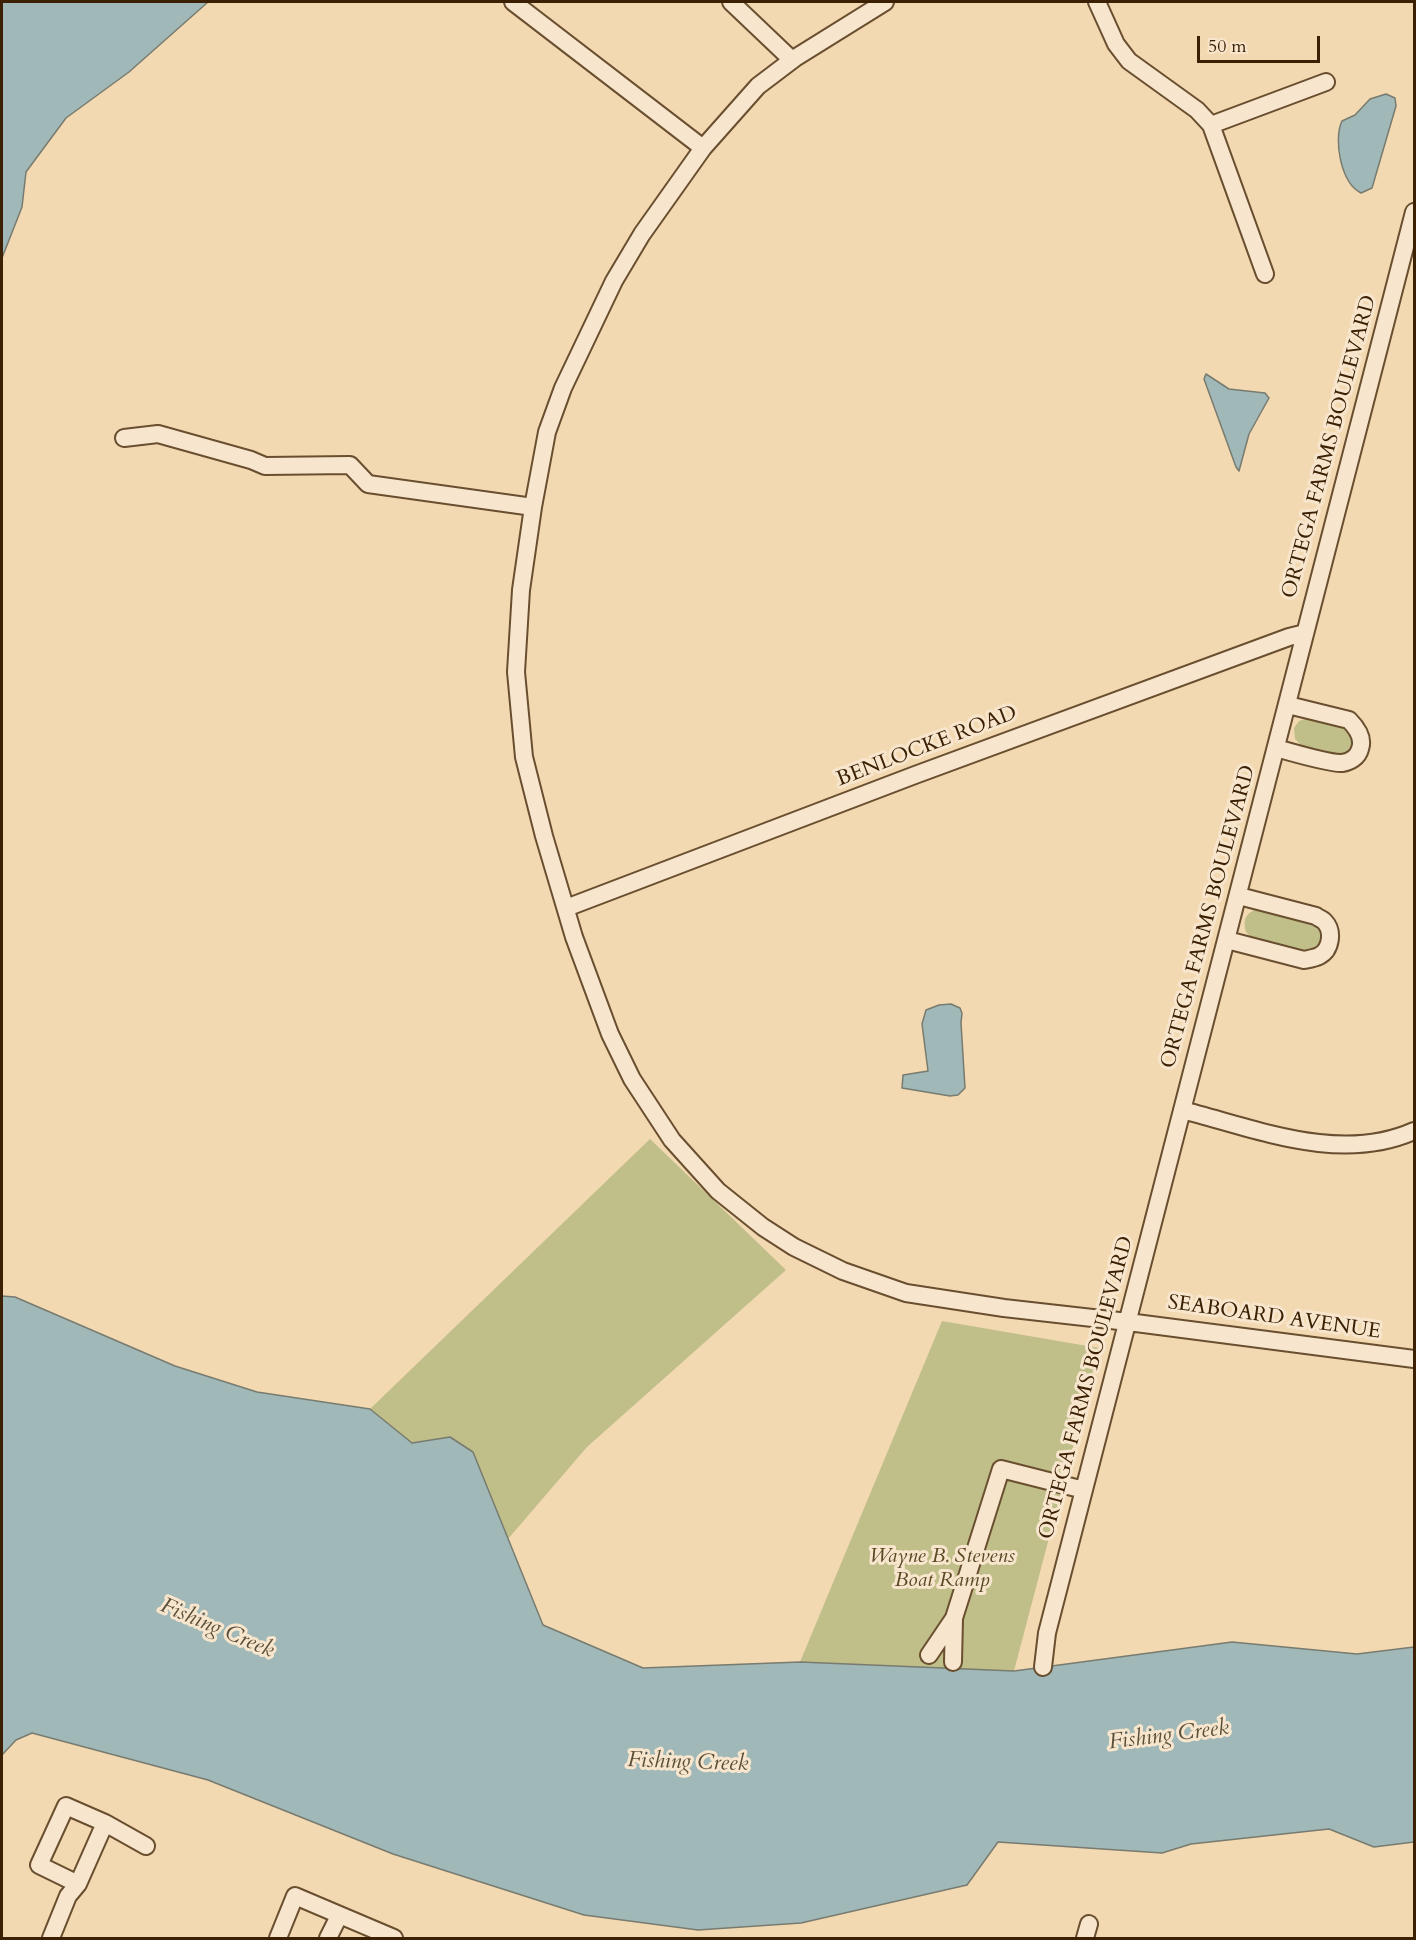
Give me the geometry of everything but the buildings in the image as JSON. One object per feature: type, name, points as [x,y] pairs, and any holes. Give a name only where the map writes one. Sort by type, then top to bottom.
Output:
[{"type":"street","points":[[513,2],[703,148]]},
{"type":"street","points":[[731,2],[792,60]]},
{"type":"street","name":"SEABOARD AVENUE","points":[[885,2],[792,60],[758,86],[703,148],[642,234],[609,290],[563,388],[547,432],[521,590],[516,672],[524,757],[544,836],[574,937],[610,1034],[632,1078],[672,1140],[718,1191],[746,1215],[794,1247],[843,1271],[906,1293],[1004,1308],[1414,1359]]},
{"type":"street","points":[[1097,2],[1116,44],[1129,61],[1197,110],[1211,125],[1265,274]]},
{"type":"street","points":[[1211,125],[1326,82]]},
{"type":"street","name":"ORTEGA FARMS BOULEVARD","points":[[1043,1667],[1047,1634],[1414,212]]},
{"type":"street","points":[[124,438],[158,434],[265,466],[350,465],[368,484],[533,507]]},
{"type":"street","name":"BENLOCKE ROAD","points":[[566,908],[915,775],[1305,633]]},
{"type":"street","points":[[1276,748],[1341,763],[1357,755],[1361,748],[1361,737],[1349,720],[1288,705]]},
{"type":"street","points":[[1227,940],[1304,960],[1317,957],[1330,943],[1325,922],[1316,916],[1239,896]]},
{"type":"street","points":[[1182,1110],[1310,1143],[1341,1145],[1372,1143],[1414,1131]]},
{"type":"street","points":[[953,1662],[954,1618],[1001,1469],[1084,1490]]},
{"type":"street","points":[[929,1655],[954,1618]]},
{"type":"street","points":[[78,1884],[39,1865],[66,1806],[105,1823],[146,1846]]},
{"type":"street","points":[[51,1938],[68,1896],[78,1884],[105,1823]]},
{"type":"street","points":[[278,1938],[295,1896],[394,1938]]},
{"type":"street","points":[[328,1938],[339,1916]]},
{"type":"green space","points":[[1308,718],[1347,727],[1354,741],[1351,750],[1339,755],[1303,747],[1295,739],[1294,728],[1299,721]]},
{"type":"green space","points":[[1258,909],[1312,923],[1321,931],[1320,943],[1314,951],[1307,952],[1251,937],[1246,932],[1245,920],[1250,912]]},
{"type":"green space","points":[[650,1139],[786,1270],[587,1447],[508,1539],[473,1452],[450,1437],[412,1443],[370,1409]]},
{"type":"green space","name":"Wayne B. Stevens Boat Ramp","points":[[942,1321],[1099,1348],[1014,1671],[800,1662]]},
{"type":"water","points":[[2,2],[208,2],[129,72],[66,118],[26,172],[22,207],[2,258]]},
{"type":"water","points":[[1386,94],[1395,98],[1396,106],[1372,188],[1361,193],[1354,188],[1344,171],[1339,149],[1339,129],[1342,121],[1355,115],[1370,99]]},
{"type":"water","points":[[1206,374],[1229,389],[1265,393],[1269,398],[1249,434],[1239,471],[1204,379]]},
{"type":"water","points":[[951,1004],[960,1008],[962,1013],[965,1088],[958,1095],[950,1096],[902,1088],[903,1075],[928,1071],[922,1024],[926,1010],[939,1005]]},
{"type":"water","name":"Fishing Creek","points":[[2,1296],[15,1297],[175,1366],[257,1392],[370,1409],[412,1443],[450,1437],[473,1452],[543,1625],[643,1668],[800,1662],[1014,1671],[1232,1642],[1357,1654],[1414,1647],[1414,1842],[1374,1847],[1329,1829],[1191,1844],[1162,1853],[998,1842],[967,1885],[801,1923],[698,1930],[584,1915],[393,1854],[208,1780],[32,1733],[16,1740],[2,1755]]}]
